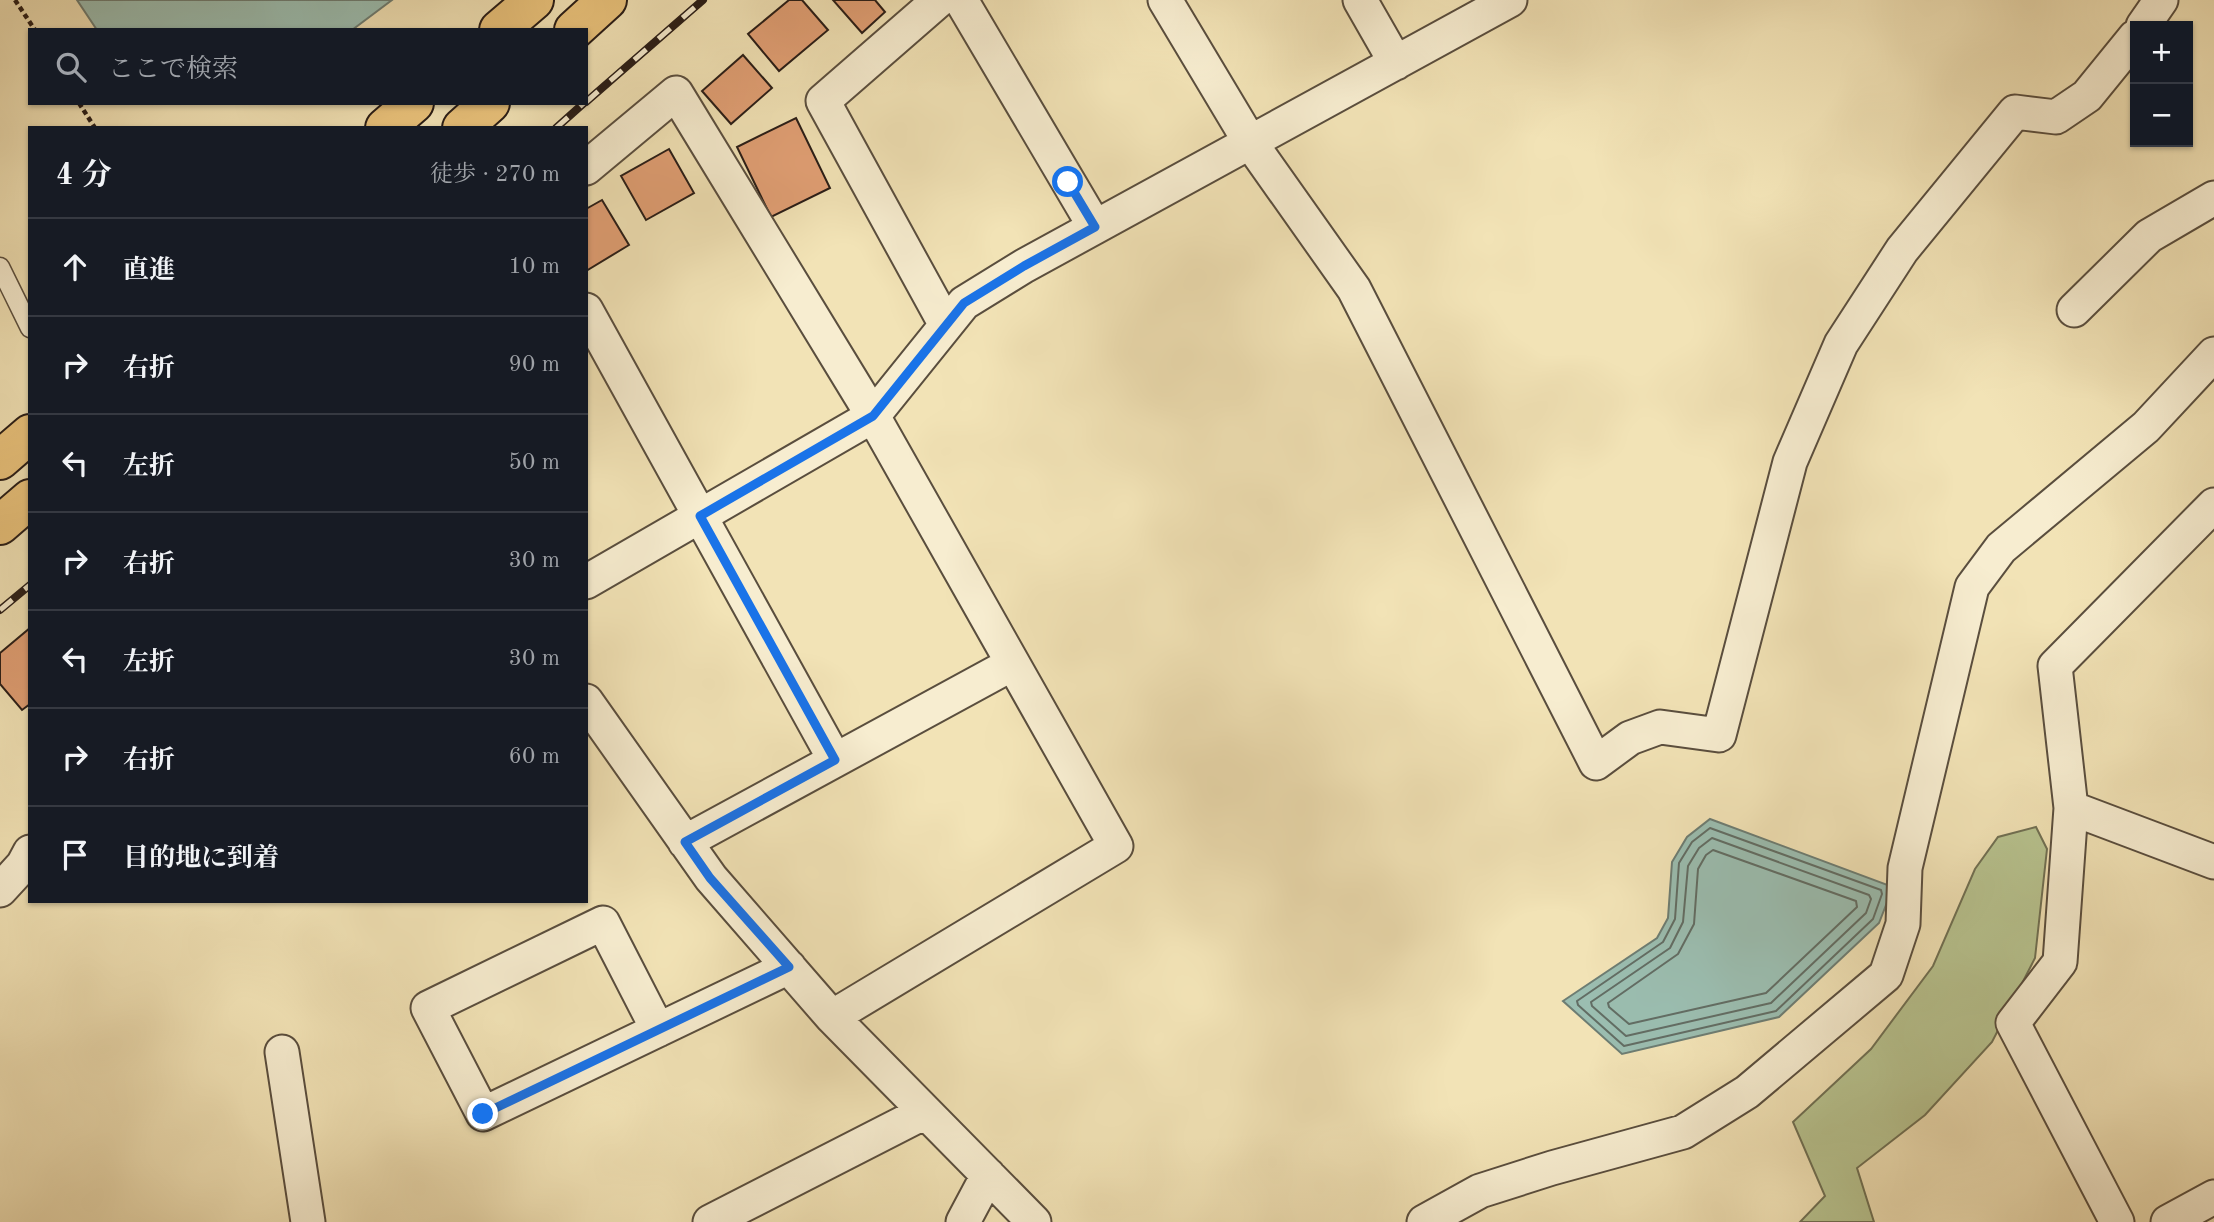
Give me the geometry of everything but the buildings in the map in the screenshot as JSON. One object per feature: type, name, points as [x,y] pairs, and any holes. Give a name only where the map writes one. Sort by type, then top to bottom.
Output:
[{"type":"highway","points":[[501,28],[534,0]]},
{"type":"highway","points":[[575,28],[607,0]]},
{"type":"highway","points":[[387,126],[412,105]]},
{"type":"highway","points":[[464,126],[488,105]]},
{"type":"highway","points":[[0,460],[28,436]]},
{"type":"highway","points":[[0,525],[28,501]]},
{"type":"street","points":[[939,0],[824,101],[946,325]]},
{"type":"street","points":[[961,0],[1095,227]]},
{"type":"street","points":[[1165,0],[1250,142],[1354,289],[1596,763],[1630,738],[1660,727],[1719,734],[1790,462],[1841,344],[1902,250],[2015,112],[2056,117],[2087,96],[2130,43]]},
{"type":"street","points":[[1360,0],[1396,62]]},
{"type":"street","points":[[588,581],[873,416],[964,303],[1024,266],[1510,0]]},
{"type":"street","points":[[2146,21],[2161,0]]},
{"type":"street","points":[[588,166],[676,93],[873,416],[1115,846],[832,1017]]},
{"type":"street","points":[[2074,310],[2149,236],[2214,198]]},
{"type":"street","points":[[588,314],[835,760]]},
{"type":"street","points":[[1424,1222],[1480,1191],[1683,1132],[1747,1092],[1886,975],[1903,923],[1905,868],[1972,587],[2001,548],[2146,426],[2214,354]]},
{"type":"street","points":[[2117,1222],[2013,1023],[2060,962],[2071,808],[2055,666],[2214,505]]},
{"type":"street","points":[[685,842],[1013,664]]},
{"type":"street","points":[[588,704],[710,878],[832,1017],[1034,1222]]},
{"type":"street","points":[[2071,808],[2214,862]]},
{"type":"street","points":[[0,890],[28,856]]},
{"type":"street","points":[[658,1030],[603,923],[428,1008],[483,1114],[658,1030],[789,967]]},
{"type":"street","points":[[282,1052],[308,1222]]},
{"type":"street","points":[[710,1222],[925,1112]]},
{"type":"street","points":[[963,1222],[988,1175]]},
{"type":"street","points":[[2168,1222],[2214,1197]]},
{"type":"lane","points":[[0,267],[28,324]]},
{"type":"path","points":[[15,0],[33,28]]},
{"type":"path","points":[[80,105],[95,126]]},
{"type":"green space","points":[[2036,827],[2047,849],[2035,958],[1992,1042],[1925,1115],[1857,1168],[1874,1222],[1800,1222],[1825,1196],[1793,1122],[1871,1049],[1933,966],[1975,869],[1998,837]]},
{"type":"water","points":[[77,0],[392,0],[355,28],[96,28]]},
{"type":"water","points":[[1710,819],[1893,887],[1879,923],[1779,1017],[1622,1054],[1563,1001],[1657,938],[1668,918],[1672,862],[1687,837]]},
{"type":"railway","points":[[588,100],[703,0]]},
{"type":"railway","points":[[558,126],[582,105]]},
{"type":"railway","points":[[0,610],[28,587]]},
{"type":"route","points":[[483,1114],[789,967],[710,878],[685,842],[835,760],[700,516],[873,416],[964,303],[1095,227],[1068,182]]}]
